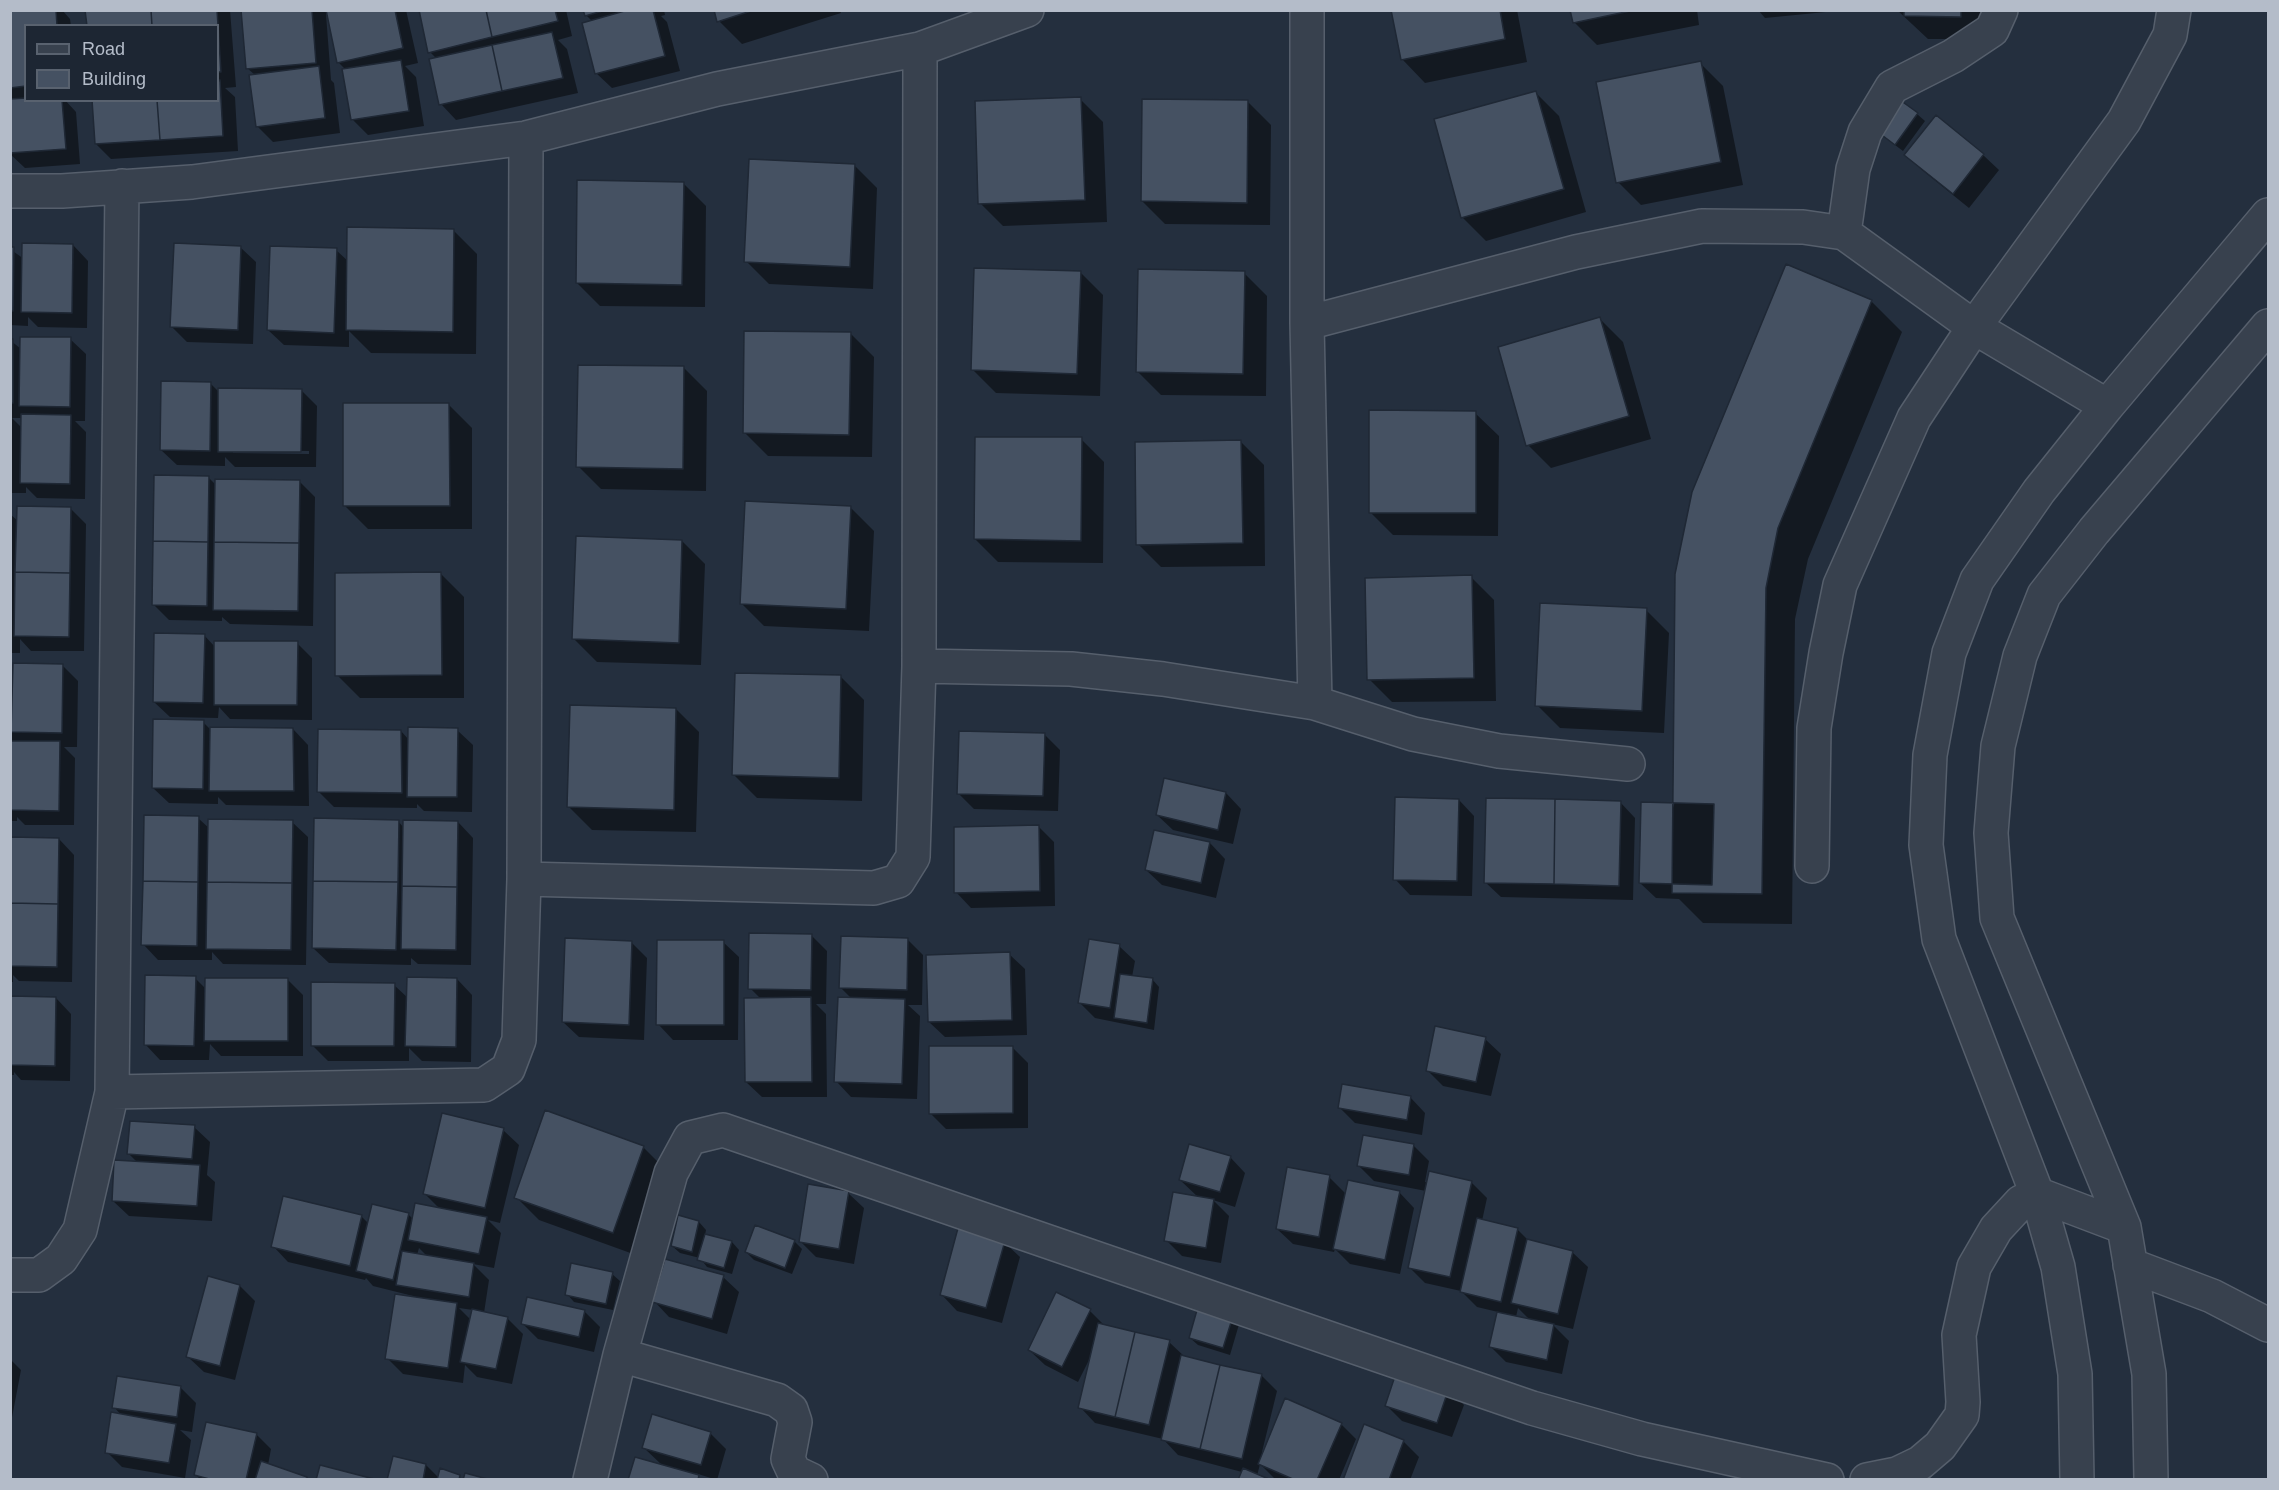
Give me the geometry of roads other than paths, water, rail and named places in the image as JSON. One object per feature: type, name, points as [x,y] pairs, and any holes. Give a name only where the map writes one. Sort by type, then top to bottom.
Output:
[{"type":"street","points":[[10,191],[62,191],[192,182],[525,138],[717,89],[920,49],[1027,10]]},
{"type":"street","points":[[1307,10],[1307,323],[1315,703]]},
{"type":"street","points":[[1844,233],[1853,169],[1865,132],[1892,87],[1953,56],[1992,30],[2001,10]]},
{"type":"street","points":[[1812,866],[1814,728],[1840,585],[1914,418],[1974,327],[2124,121],[2170,35],[2174,10]]},
{"type":"street","points":[[525,879],[874,888],[898,880],[913,857],[919,666],[920,49]]},
{"type":"street","points":[[112,1092],[484,1084],[508,1069],[519,1040],[525,879],[525,138]]},
{"type":"street","points":[[10,1275],[39,1275],[61,1259],[80,1230],[112,1092],[122,186]]},
{"type":"street","points":[[2077,1479],[2075,1374],[2058,1267],[2037,1194],[1939,939],[1926,845],[1930,755],[1948,653],[1977,580],[2039,491],[2107,406],[2268,215]]},
{"type":"street","points":[[1307,323],[1576,252],[1702,226],[1803,227],[1844,233],[1974,327],[2107,406]]},
{"type":"street","points":[[2151,1479],[2149,1374],[2124,1227],[1997,918],[1991,833],[1998,746],[2020,656],[2044,595],[2094,531],[2268,326]]},
{"type":"street","points":[[919,666],[1071,669],[1163,679],[1315,703],[1424,736],[1499,751],[1628,764]]},
{"type":"street","points":[[590,1479],[620,1355],[671,1173],[690,1138],[723,1130],[1532,1408],[1641,1439],[1827,1479]]},
{"type":"street","points":[[1867,1479],[1896,1474],[1920,1463],[1940,1446],[1962,1414],[1959,1335],[1974,1267],[1996,1229],[2021,1202],[2037,1194],[2124,1227]]},
{"type":"street","points":[[2130,1265],[2212,1296],[2268,1325]]},
{"type":"street","points":[[620,1355],[777,1400],[791,1410],[795,1422],[788,1459],[794,1472],[811,1479]]}]
